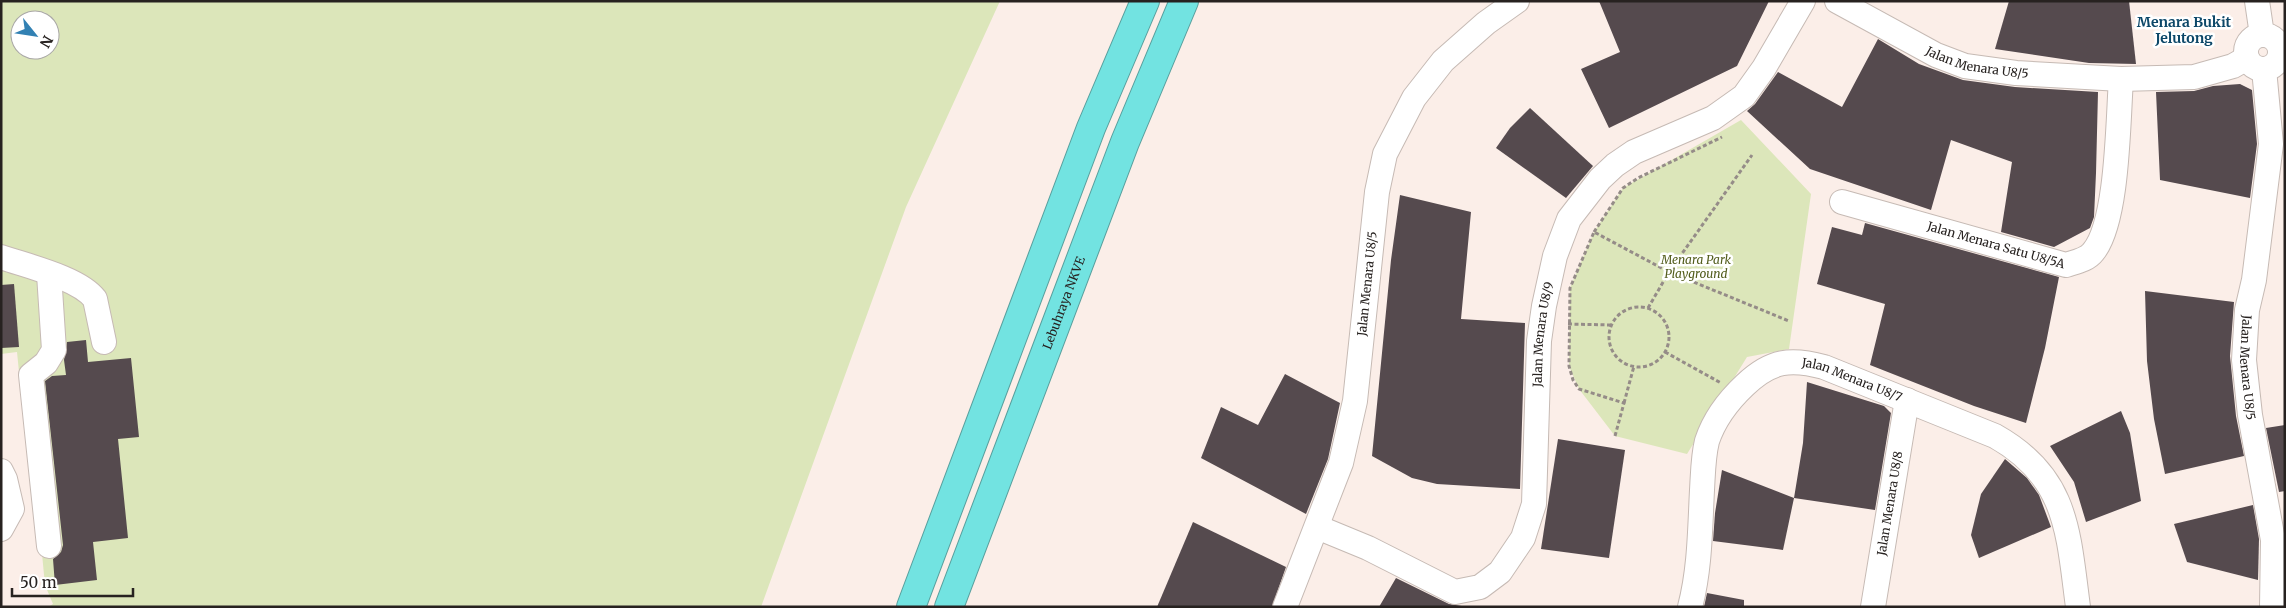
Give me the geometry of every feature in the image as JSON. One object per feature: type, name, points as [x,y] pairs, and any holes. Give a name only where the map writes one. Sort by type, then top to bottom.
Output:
[{"type":"highway","points":[[911,607],[1091,128],[1145,1]]},
{"type":"highway","name":"Lebuhraya NKVE","points":[[949,607],[1125,142],[1184,1]]},
{"type":"street","name":"Jalan Menara U8/5","points":[[1285,607],[1341,463],[1355,401],[1377,192],[1385,154],[1414,98],[1443,61],[1486,23],[1517,1]]},
{"type":"street","name":"Jalan Menara U8/9","points":[[1317,528],[1368,548],[1457,599],[1480,587],[1500,572],[1522,538],[1534,504],[1539,341],[1544,306],[1555,256],[1569,219],[1600,179],[1615,165],[1634,152],[1713,118],[1744,96],[1764,68],[1803,1]]},
{"type":"street","name":"Jalan Menara U8/5","points":[[1837,1],[1936,55],[1965,66],[2016,72],[2121,79],[2194,77],[2234,66],[2255,64],[2271,144],[2275,206],[2247,310],[2244,360],[2250,416],[2273,540],[2276,606]]},
{"type":"street","points":[[2257,1],[2277,43],[2273,66],[2255,64],[2249,43],[2257,36],[2277,43]]},
{"type":"street","name":"Jalan Menara Satu U8/5A","points":[[1842,202],[2066,265],[2081,260],[2092,254],[2101,241],[2110,213],[2121,79]]},
{"type":"street","points":[[1,257],[49,274],[91,294],[96,299],[104,342]]},
{"type":"street","points":[[49,274],[54,350],[46,364],[31,375],[49,546]]},
{"type":"street","name":"Jalan Menara U8/7","points":[[1690,607],[1697,566],[1704,461],[1707,442],[1715,424],[1738,392],[1752,378],[1769,368],[1785,362],[1803,361],[1824,367],[1995,436],[2014,447],[2042,474],[2061,508],[2068,529],[2078,607]]},
{"type":"street","name":"Jalan Menara U8/8","points":[[1873,607],[1906,400]]},
{"type":"street","points":[[1,471],[5,479],[7,519]]},
{"type":"path","points":[[1624,403],[1579,389],[1572,380],[1569,366],[1568,324],[1570,288],[1594,232],[1623,188],[1638,178],[1727,133]]},
{"type":"path","points":[[1648,308],[1669,272],[1752,155]]},
{"type":"path","points":[[1594,232],[1669,272],[1789,321]]},
{"type":"path","points":[[1641,307],[1648,308],[1661,316],[1668,330],[1668,345],[1664,352],[1651,364],[1634,366],[1627,364],[1615,354],[1610,340],[1612,325],[1616,318],[1627,310],[1641,307]]},
{"type":"path","points":[[1568,324],[1612,325]]},
{"type":"path","points":[[1664,352],[1738,392]]},
{"type":"path","points":[[1615,436],[1634,366]]},
{"type":"green space","points":[[1,1],[1000,1],[906,207],[761,607],[48,607],[53,604],[45,585],[38,512],[33,512],[17,352],[1,354]]},
{"type":"green space","name":"Menara Park Playground","points":[[1741,120],[1811,194],[1789,349],[1747,357],[1687,454],[1615,436],[1579,389],[1569,366],[1570,288],[1594,232],[1623,188]]},
{"type":"building","points":[[1599,1],[1769,1],[1737,66],[1609,128],[1581,69],[1620,52]]},
{"type":"building","points":[[2009,1],[2129,1],[2136,64],[2089,63],[1995,49]]},
{"type":"building","points":[[1878,39],[1919,64],[1963,80],[2015,87],[2098,92],[2094,217],[2090,228],[2054,247],[2001,232],[2012,162],[1951,140],[1931,210],[1810,169],[1747,111],[1755,104],[1778,72],[1842,107]]},
{"type":"building","points":[[2240,84],[2252,90],[2257,144],[2250,198],[2160,180],[2156,92],[2194,91],[2213,86]]},
{"type":"building","points":[[1530,108],[1593,166],[1566,198],[1496,148],[1510,128]]},
{"type":"building","points":[[1400,195],[1471,212],[1461,319],[1525,323],[1520,489],[1437,484],[1412,478],[1372,456],[1391,260]]},
{"type":"building","points":[[1865,223],[2059,277],[2045,348],[2026,423],[1974,406],[1870,365],[1885,304],[1817,284],[1832,227],[1862,235]]},
{"type":"building","points":[[14,284],[19,347],[1,348],[1,285]]},
{"type":"building","points":[[2145,291],[2234,302],[2230,356],[2236,416],[2244,456],[2165,474],[2154,419],[2147,361]]},
{"type":"building","points":[[86,340],[88,362],[131,358],[139,437],[118,439],[128,538],[93,542],[97,580],[55,585],[53,559],[61,552],[63,545],[45,381],[52,376],[66,375],[64,360],[67,342]]},
{"type":"building","points":[[1285,374],[1340,403],[1328,459],[1306,514],[1201,458],[1221,407],[1258,425]]},
{"type":"building","points":[[1807,382],[1884,406],[1891,413],[1875,510],[1794,498],[1803,443]]},
{"type":"building","points":[[2121,411],[2130,433],[2141,501],[2086,522],[2074,482],[2050,446]]},
{"type":"building","points":[[2285,425],[2285,491],[2279,492],[2266,428]]},
{"type":"building","points":[[1558,439],[1625,450],[1609,558],[1541,549]]},
{"type":"building","points":[[2005,459],[2027,478],[2039,495],[2051,527],[1979,558],[1971,535],[1981,494]]},
{"type":"building","points":[[1722,470],[1794,498],[1783,550],[1713,541],[1715,513]]},
{"type":"building","points":[[2253,505],[2259,539],[2258,580],[2187,562],[2174,524]]},
{"type":"building","points":[[1193,522],[1286,567],[1272,607],[1157,607]]},
{"type":"building","points":[[1396,578],[1449,604],[1468,607],[1379,607]]},
{"type":"building","points":[[1707,593],[1744,600],[1744,607],[1704,607]]},
{"type":"district","name":"Menara Bukit Jelutong","points":[[2184,30]]}]
